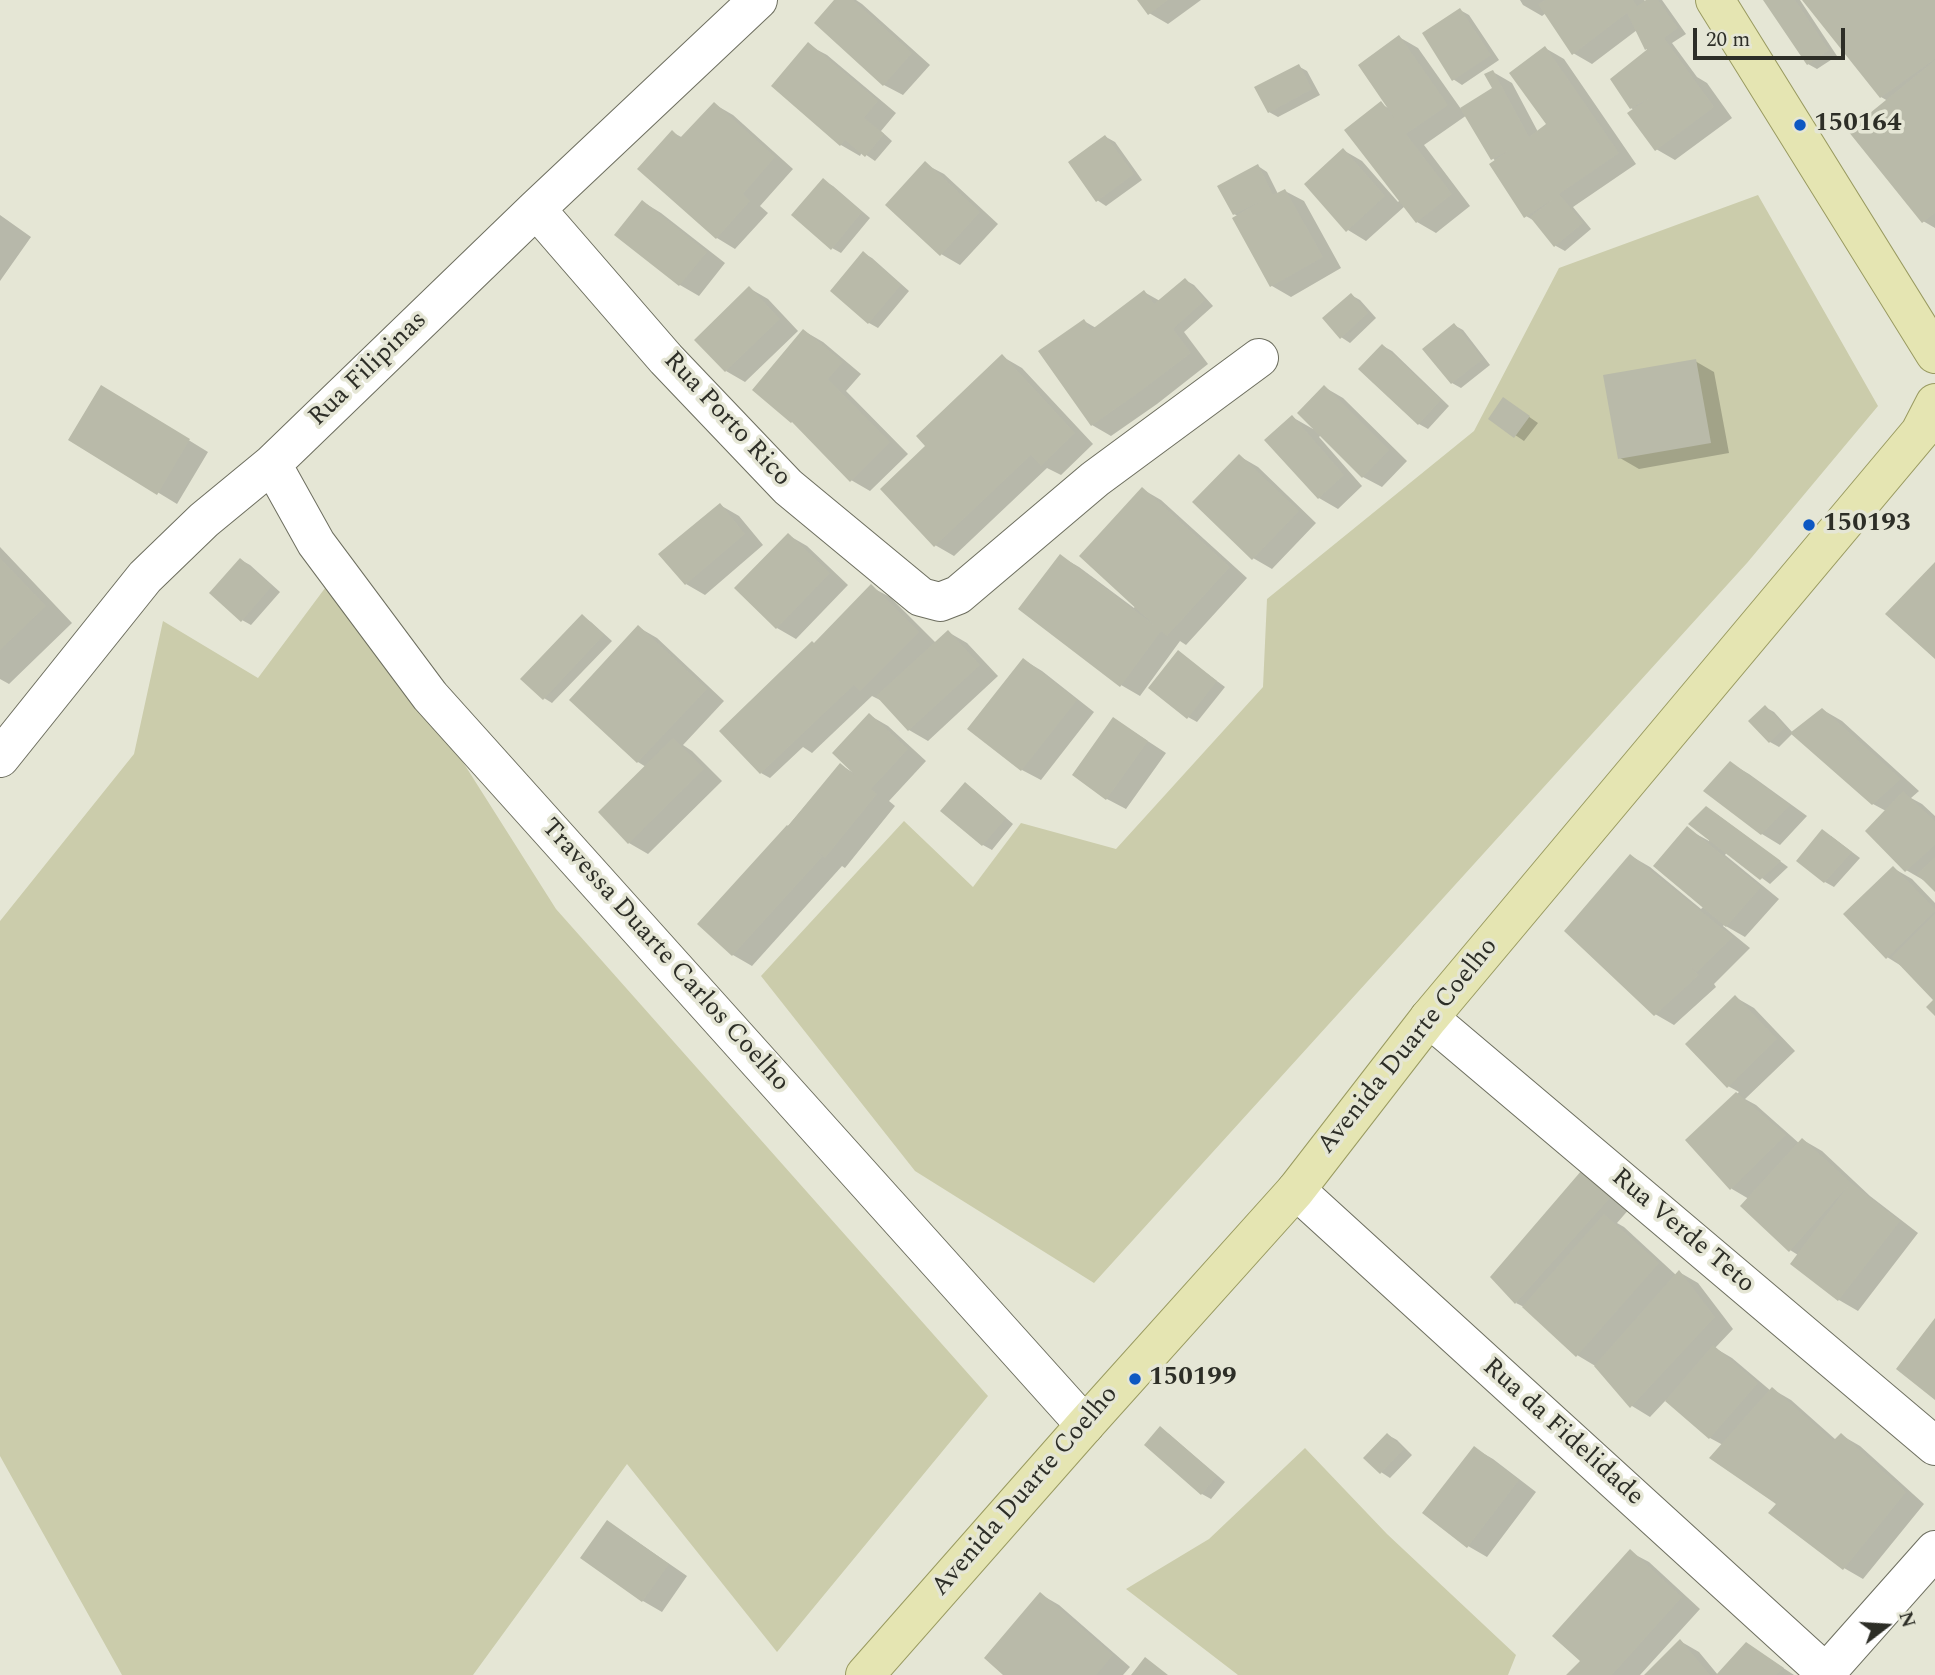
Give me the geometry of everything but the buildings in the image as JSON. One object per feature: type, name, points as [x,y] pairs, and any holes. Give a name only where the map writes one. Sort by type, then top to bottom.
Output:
[{"type":"main road","points":[[1715,0],[1935,354]]},
{"type":"main road","name":"Avenida Duarte Coelho","points":[[865,1675],[1296,1190],[1429,1018],[1920,432],[1935,403]]},
{"type":"street","name":"Rua Filipinas","points":[[0,758],[145,577],[204,520],[272,464],[536,209],[758,0]]},
{"type":"street","name":"Rua Porto Rico","points":[[536,209],[666,359],[788,487],[921,597],[940,602],[958,596],[1095,479],[1259,358]]},
{"type":"street","name":"Travessa Duarte Carlos Coelho","points":[[272,464],[316,543],[430,696],[1085,1425]]},
{"type":"street","name":"Rua Verde Teto","points":[[1429,1018],[1935,1446]]},
{"type":"street","name":"Rua da Fidelidade","points":[[1296,1190],[1826,1674]]},
{"type":"street","points":[[1826,1674],[1935,1550]]},
{"type":"green space","points":[[1758,195],[1878,406],[1747,563],[1094,1283],[915,1171],[761,976],[904,821],[973,887],[1021,823],[1116,849],[1263,687],[1267,599],[1474,431],[1559,268]]},
{"type":"green space","points":[[340,568],[556,909],[988,1396],[777,1652],[627,1464],[473,1675],[122,1675],[0,1456],[0,921],[134,754],[163,621],[258,678]]},
{"type":"green space","points":[[1305,1448],[1387,1534],[1516,1655],[1508,1675],[1238,1675],[1126,1589],[1209,1539]]},
{"type":"place","name":"150164","points":[[1800,125]]},
{"type":"place","name":"150193","points":[[1809,525]]},
{"type":"place","name":"150199","points":[[1135,1379]]}]
